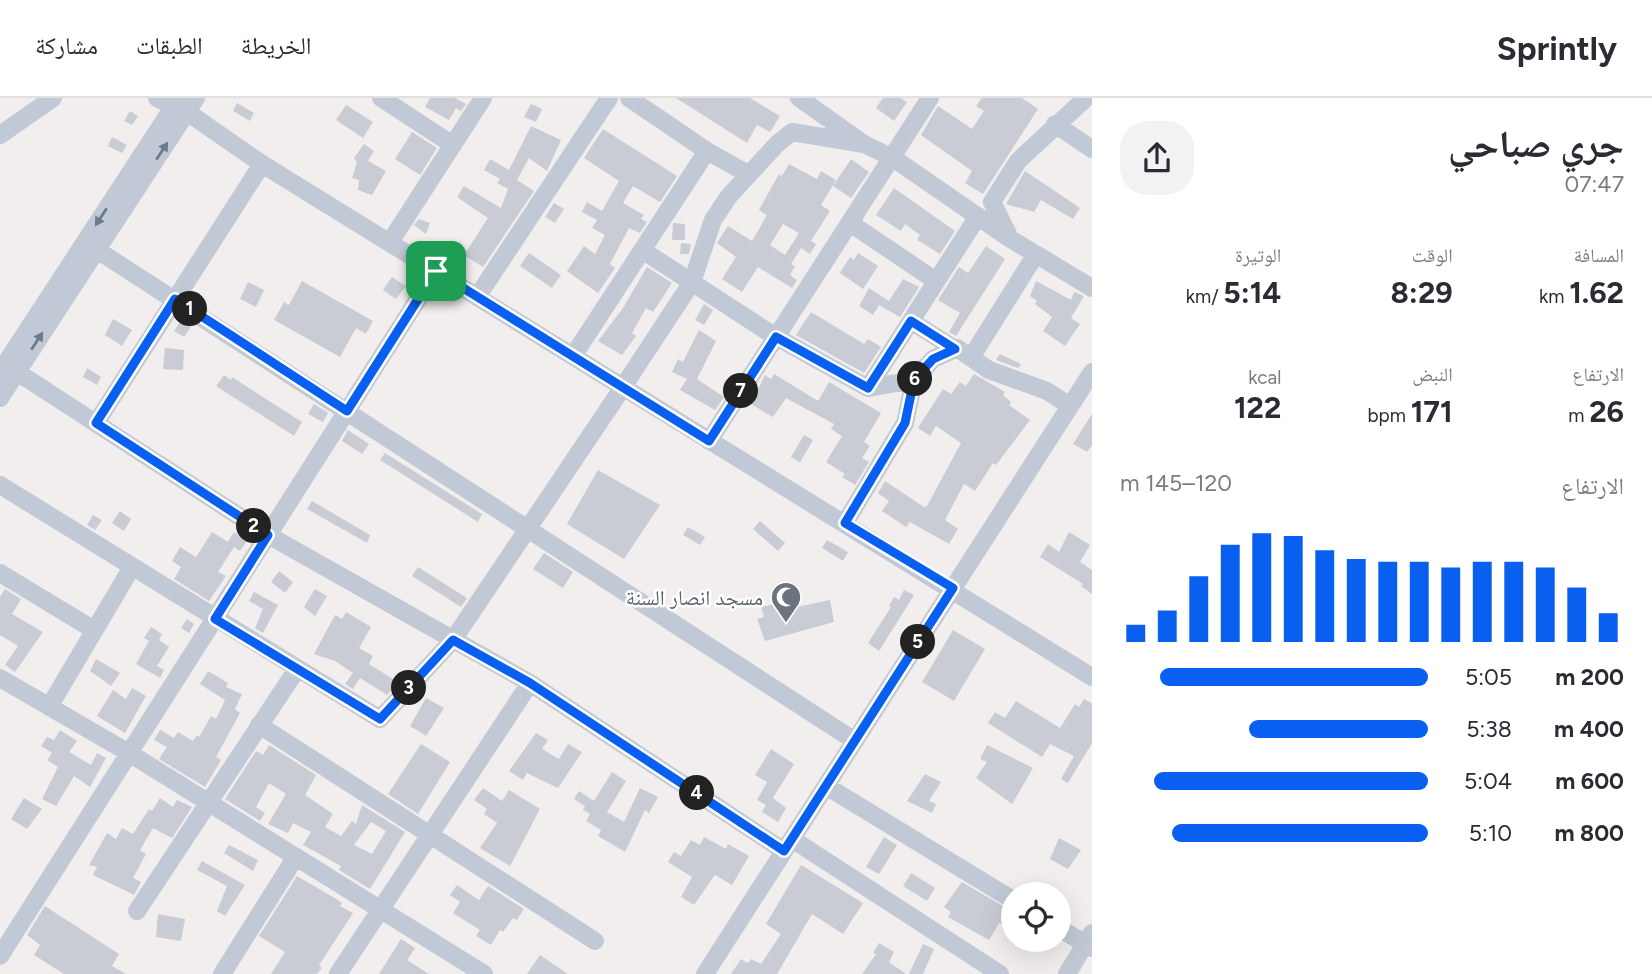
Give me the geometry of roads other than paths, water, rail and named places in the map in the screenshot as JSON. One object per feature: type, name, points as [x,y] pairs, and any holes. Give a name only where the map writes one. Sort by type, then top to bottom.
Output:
[{"type":"street","points":[[0,135],[53,98]]},
{"type":"street","points":[[381,98],[453,145]]},
{"type":"street","points":[[390,242],[483,98]]},
{"type":"street","points":[[477,297],[609,98]]},
{"type":"street","points":[[629,98],[707,151],[748,174]]},
{"type":"street","points":[[799,98],[864,144],[892,158],[1009,238],[1092,288]]},
{"type":"street","points":[[709,441],[930,98]]},
{"type":"street","points":[[1009,238],[992,202],[1018,161],[1086,98]]},
{"type":"street","points":[[179,102],[262,164],[709,441],[953,588],[1092,677]]},
{"type":"street","points":[[6,367],[97,250],[179,102]]},
{"type":"street","points":[[0,398],[6,367],[179,102]]},
{"type":"street","points":[[1055,124],[1092,149]]},
{"type":"street","points":[[0,485],[380,719],[453,640],[692,282],[713,220],[748,174],[778,143],[793,132],[864,144]]},
{"type":"street","points":[[573,356],[707,151]]},
{"type":"street","points":[[96,423],[262,164]]},
{"type":"street","points":[[868,388],[978,216]]},
{"type":"street","points":[[850,223],[936,281]]},
{"type":"street","points":[[97,250],[855,741]]},
{"type":"street","points":[[642,250],[776,337],[868,388],[914,380]]},
{"type":"street","points":[[972,356],[1036,254]]},
{"type":"street","points":[[0,956],[436,271]]},
{"type":"street","points":[[911,321],[955,349],[964,350],[989,370],[1046,391],[1070,406]]},
{"type":"street","points":[[845,523],[905,423],[914,380],[933,359],[955,349]]},
{"type":"street","points":[[6,367],[268,535],[530,683],[1000,974]]},
{"type":"street","points":[[705,974],[1092,372]]},
{"type":"street","points":[[49,707],[132,567]]},
{"type":"street","points":[[0,573],[94,630]]},
{"type":"street","points":[[137,911],[297,669]]},
{"type":"street","points":[[0,678],[129,753],[484,974]]},
{"type":"street","points":[[338,974],[530,683]]},
{"type":"street","points":[[259,725],[595,941]]},
{"type":"street","points":[[826,786],[1001,893]]},
{"type":"street","points":[[222,974],[295,858]]},
{"type":"street","points":[[1067,974],[1090,942],[1071,933]]},
{"type":"place","name":"مسجد انصار السنة","points":[[786,624]]}]
